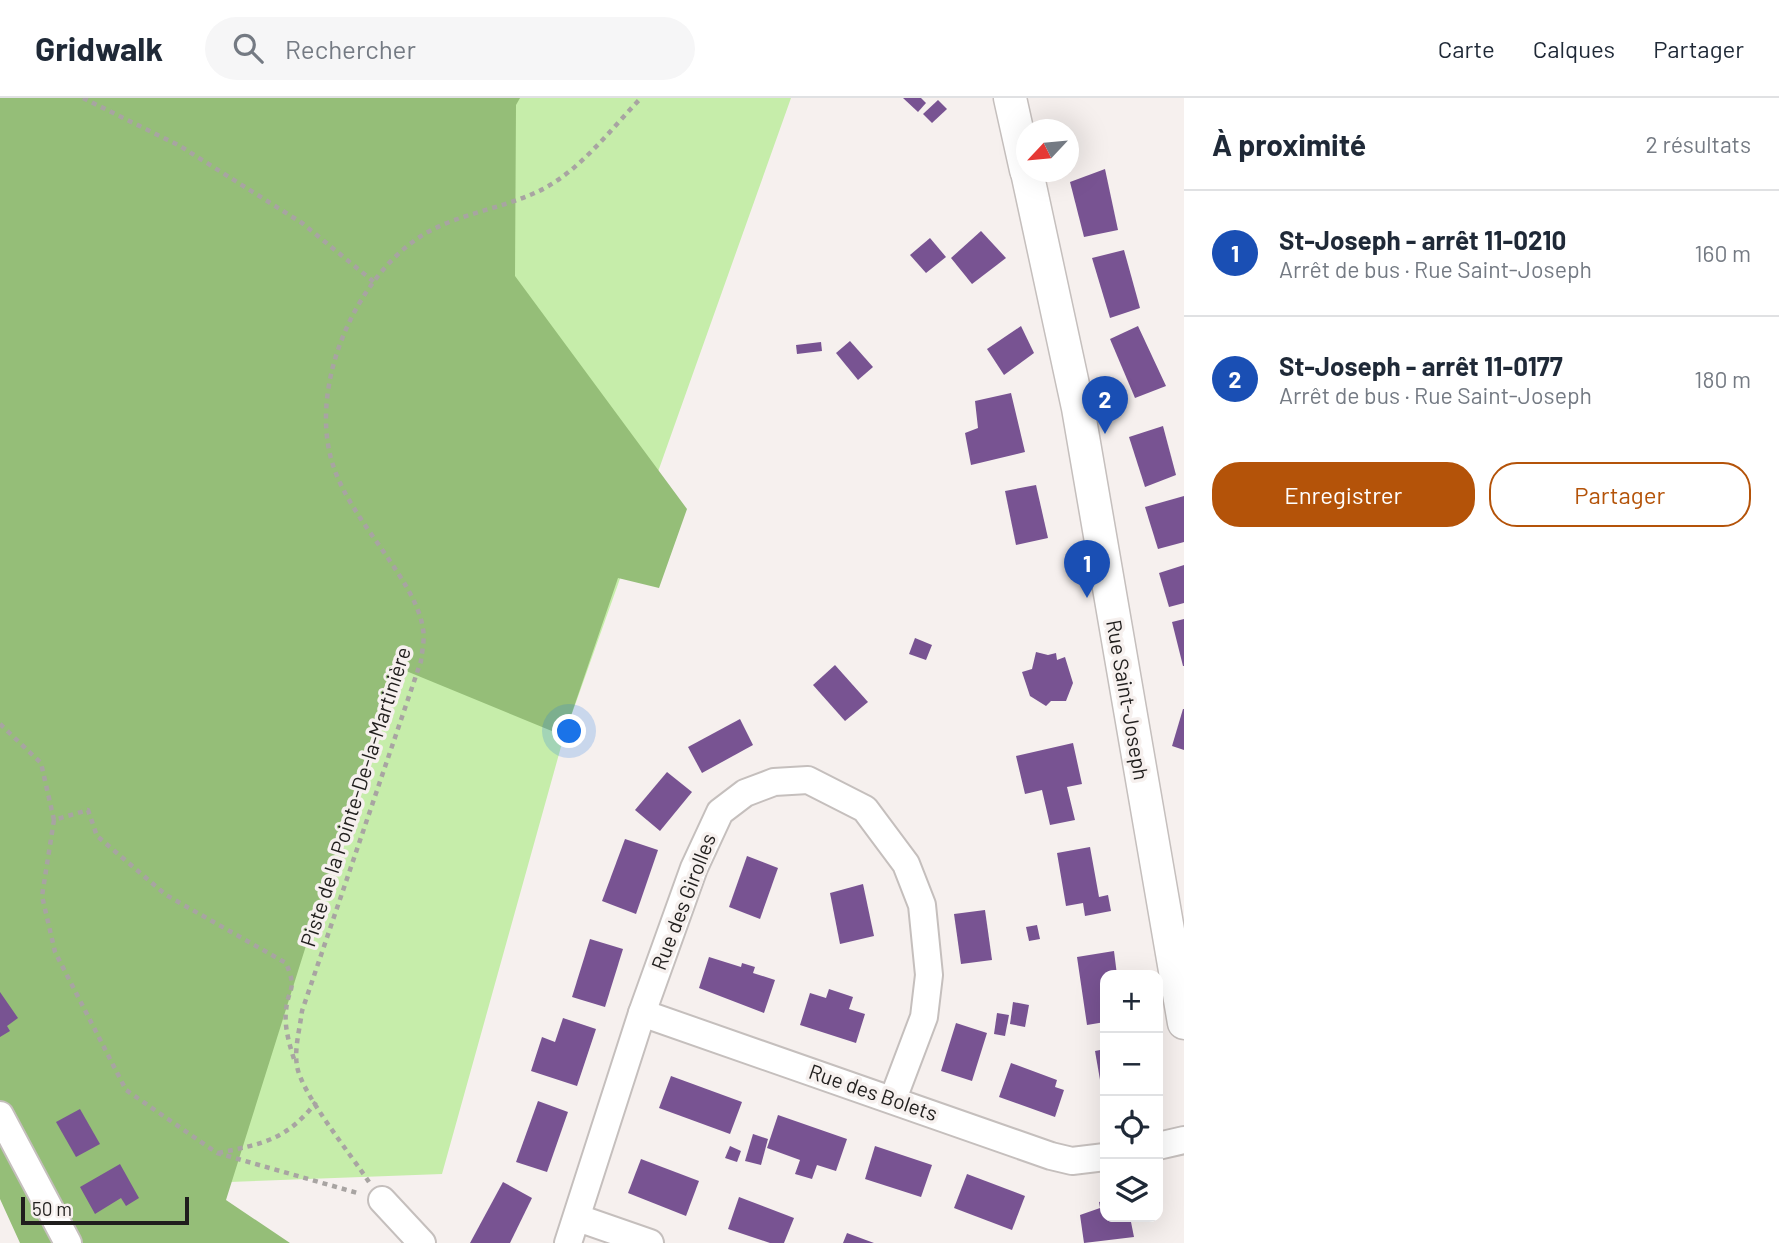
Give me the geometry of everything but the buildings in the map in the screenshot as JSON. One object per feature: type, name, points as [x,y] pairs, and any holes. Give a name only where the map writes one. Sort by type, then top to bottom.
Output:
[{"type":"street","name":"Rue Saint-Joseph","points":[[1010,98],[1016,124]]},
{"type":"street","name":"Rue Saint-Joseph","points":[[1029,182],[1078,408],[1184,1023]]},
{"type":"street","name":"Rue des Girolles","points":[[568,1243],[642,1013],[694,868],[720,812],[745,793],[774,782],[808,780],[865,809],[906,864],[922,905],[929,975],[924,1017],[893,1099]]},
{"type":"street","name":"Rue des Bolets","points":[[642,1013],[1051,1156],[1072,1161],[1100,1158]]},
{"type":"street","points":[[0,1115],[68,1243]]},
{"type":"street","points":[[1163,1145],[1184,1140]]},
{"type":"street","points":[[382,1200],[422,1243]]},
{"type":"street","points":[[578,1218],[650,1243]]},
{"type":"path","points":[[82,98],[180,146],[302,223],[374,282]]},
{"type":"path","name":"Piste de la Pointe-De-la-Martinière","points":[[297,1066],[302,1011],[421,661],[424,631],[417,605],[349,502],[333,467],[325,428],[326,394],[334,358],[374,282],[390,259],[426,233],[524,198],[574,168],[641,98]]},
{"type":"path","points":[[0,726],[41,763],[54,820],[42,896],[55,952],[126,1090],[217,1153],[382,1200]]},
{"type":"path","points":[[54,820],[88,810],[97,836],[166,895],[286,963],[295,983],[286,1011],[290,1046],[297,1066],[316,1102],[382,1200]]},
{"type":"path","points":[[217,1153],[264,1144],[287,1133],[316,1102]]},
{"type":"green space","points":[[0,98],[791,98],[564,736],[442,1174],[203,1183]]},
{"type":"green space","points":[[0,98],[520,98],[516,105],[515,276],[687,509],[659,588],[618,578],[564,736],[394,666],[226,1200],[290,1243],[20,1243],[0,1199]]},
{"type":"place","name":"St-Joseph - arrêt 11-0177","points":[[1105,434]]},
{"type":"place","name":"St-Joseph - arrêt 11-0210","points":[[1087,598]]}]
